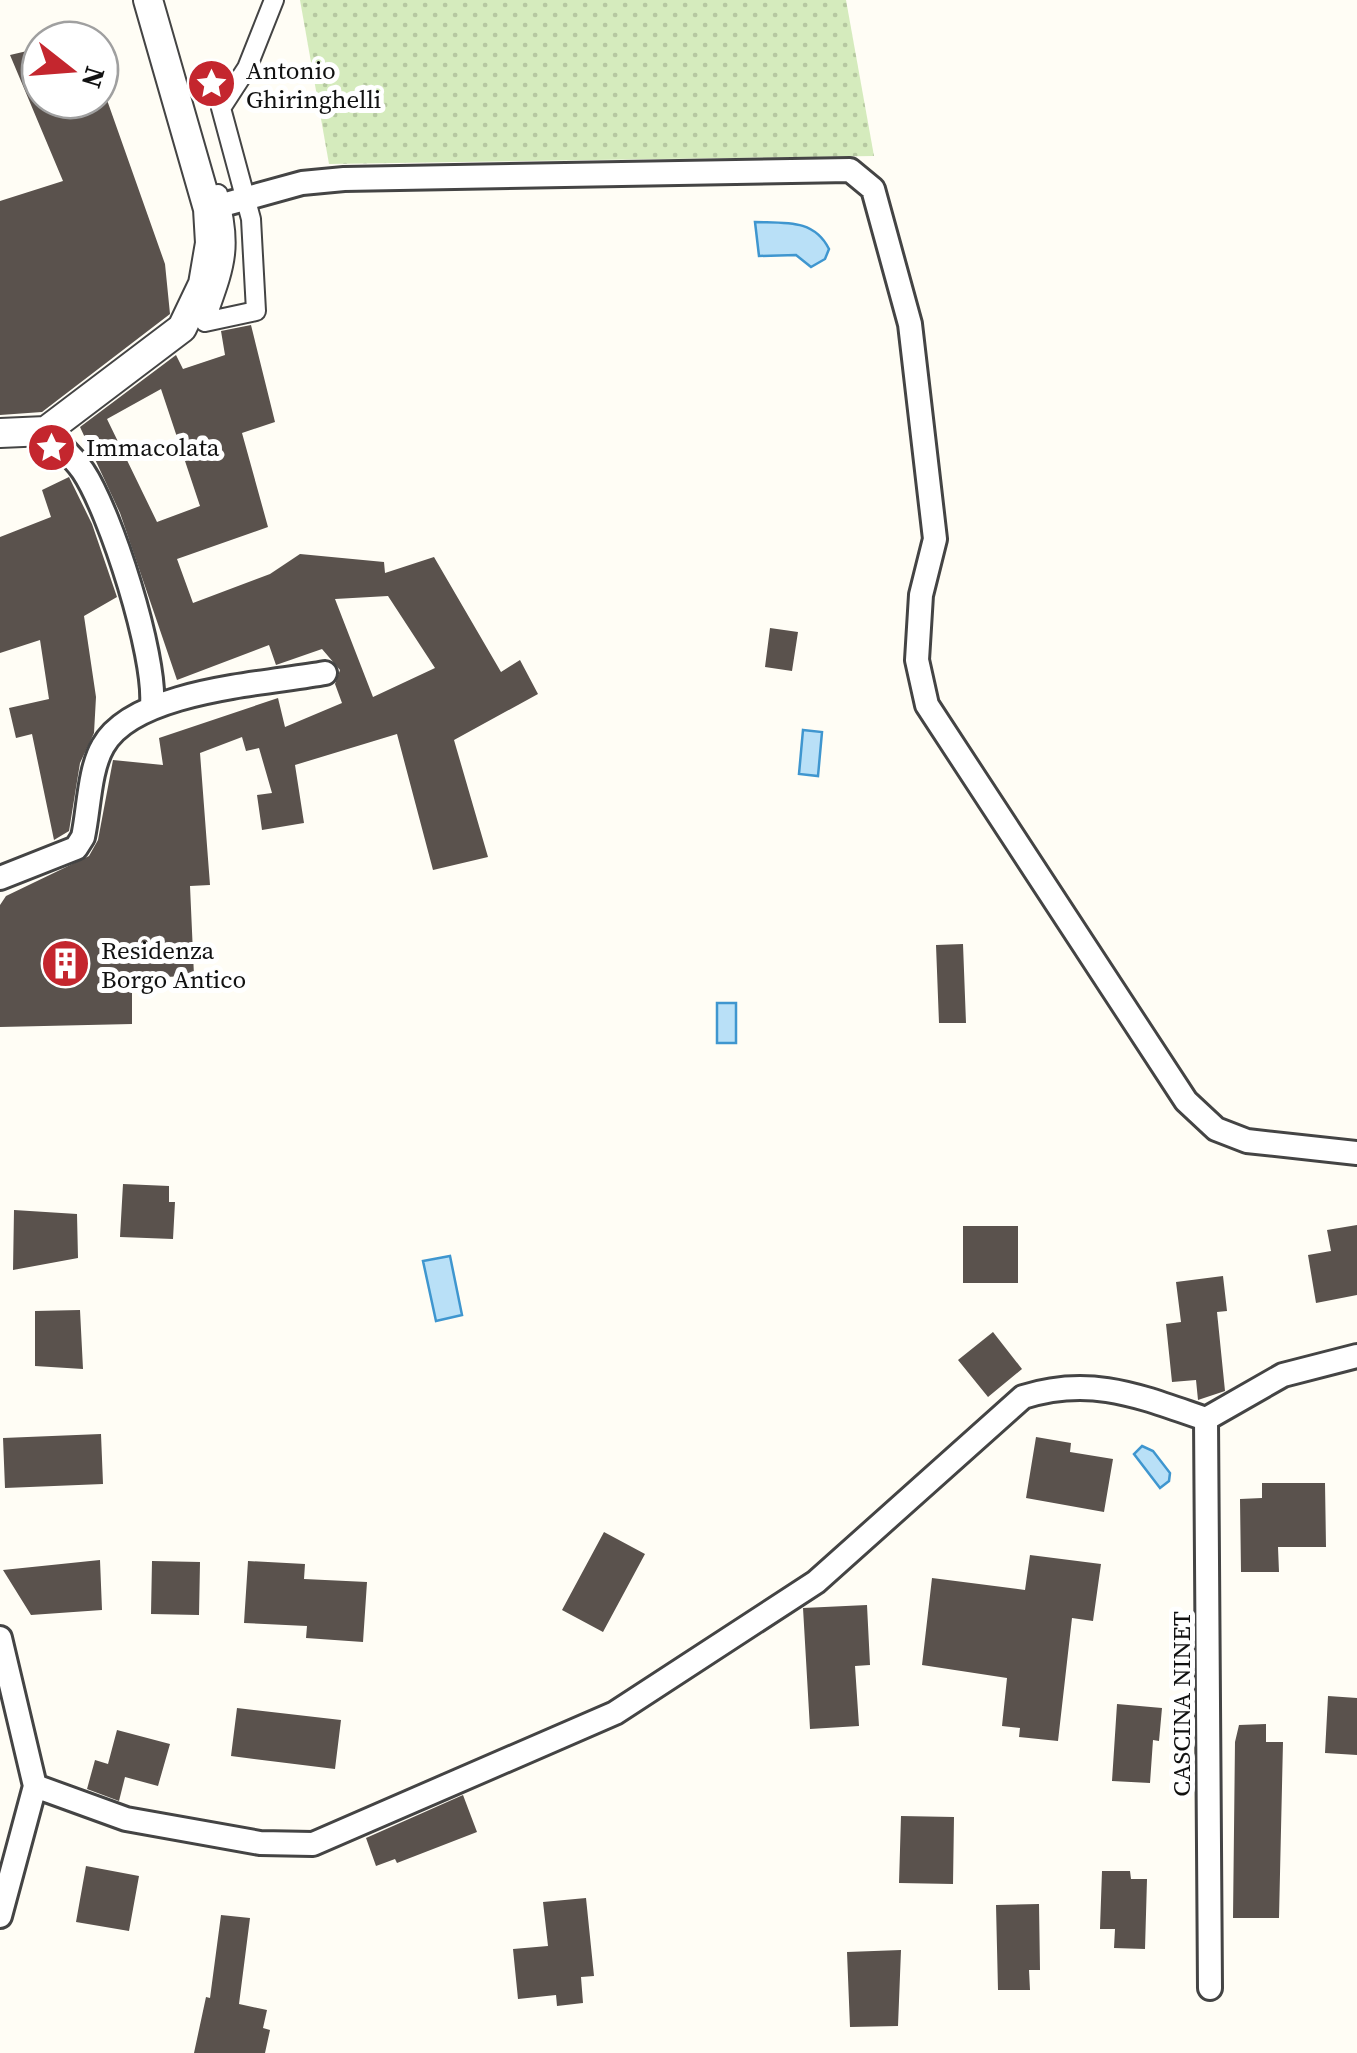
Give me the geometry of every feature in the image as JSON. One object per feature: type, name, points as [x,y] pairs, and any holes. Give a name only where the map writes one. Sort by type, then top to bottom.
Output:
[{"type":"street","points":[[148,0],[228,248],[225,274],[205,322],[256,312],[255,251],[246,200],[221,108],[247,68],[274,0]]},
{"type":"street","points":[[0,433],[46,430],[182,328],[202,284],[214,208],[163,0]]},
{"type":"street","points":[[214,208],[302,184],[344,179],[850,170],[874,188],[910,324],[935,539],[921,595],[916,660],[928,705],[1186,1101],[1216,1129],[1247,1142],[1357,1153]]},
{"type":"street","points":[[46,430],[84,472],[135,596],[154,683],[152,705]]},
{"type":"street","points":[[0,878],[76,848],[83,837],[104,743],[124,720],[152,705],[325,673]]},
{"type":"street","points":[[35,1786],[126,1819],[260,1844],[314,1844],[615,1713],[816,1582],[1023,1397],[1055,1387],[1087,1385],[1206,1419],[1282,1375],[1357,1356]]},
{"type":"street","name":"CASCINA NINET","points":[[1206,1419],[1210,1988]]},
{"type":"street","points":[[0,1638],[35,1786],[0,1916]]},
{"type":"green space","points":[[300,0],[846,0],[874,156],[329,164]]},
{"type":"water","points":[[755,222],[788,223],[815,232],[829,249],[825,259],[811,267],[796,255],[759,256]]},
{"type":"water","points":[[803,730],[822,732],[818,776],[799,774]]},
{"type":"water","points":[[717,1003],[736,1003],[736,1043],[717,1043]]},
{"type":"water","points":[[450,1256],[462,1315],[436,1321],[423,1261]]},
{"type":"water","points":[[1142,1446],[1153,1451],[1170,1473],[1169,1481],[1160,1488],[1134,1454]]},
{"type":"building","points":[[20,53],[20,79],[10,55]]},
{"type":"building","points":[[37,120],[114,120],[165,264],[170,314],[42,412],[0,415],[0,201],[63,181]]},
{"type":"building","points":[[251,325],[275,422],[242,433],[268,527],[177,559],[193,603],[270,574],[300,554],[384,562],[385,573],[434,557],[501,672],[520,660],[538,694],[454,740],[488,857],[433,870],[397,734],[295,765],[304,823],[262,830],[257,795],[272,793],[259,748],[246,751],[242,737],[200,753],[210,885],[190,886],[194,976],[132,978],[132,1024],[0,1027],[0,905],[6,896],[89,856],[98,840],[113,760],[163,765],[159,738],[278,698],[285,727],[342,703],[335,684],[340,670],[322,649],[276,665],[269,645],[177,680],[120,513],[80,427],[176,355],[183,369],[225,355],[221,331]],"holes":[[[161,389],[200,506],[157,522],[107,419]],[[388,596],[435,668],[373,697],[335,599]]]},
{"type":"building","points":[[69,477],[92,524],[117,597],[84,616],[96,697],[94,733],[80,763],[69,831],[54,840],[32,734],[16,738],[9,708],[49,699],[40,640],[0,653],[0,537],[51,517],[42,490]]},
{"type":"building","points":[[770,628],[798,632],[792,671],[765,667]]},
{"type":"building","points":[[963,944],[966,1023],[939,1023],[936,945]]},
{"type":"building","points":[[123,1184],[169,1186],[169,1202],[175,1202],[173,1239],[120,1237]]},
{"type":"building","points":[[14,1210],[77,1214],[78,1258],[13,1270]]},
{"type":"building","points":[[1357,1225],[1357,1295],[1316,1303],[1308,1255],[1331,1251],[1327,1230]]},
{"type":"building","points":[[963,1226],[1018,1226],[1018,1283],[963,1283]]},
{"type":"building","points":[[1223,1276],[1227,1311],[1217,1312],[1225,1391],[1198,1400],[1196,1380],[1172,1382],[1166,1324],[1181,1322],[1176,1282]]},
{"type":"building","points":[[80,1310],[83,1369],[35,1366],[35,1311]]},
{"type":"building","points":[[993,1332],[1022,1369],[988,1397],[958,1360]]},
{"type":"building","points":[[101,1434],[103,1484],[5,1488],[3,1438]]},
{"type":"building","points":[[1036,1437],[1071,1443],[1070,1452],[1113,1459],[1104,1512],[1026,1498]]},
{"type":"building","points":[[1262,1483],[1325,1483],[1326,1547],[1278,1547],[1279,1572],[1241,1572],[1240,1499],[1262,1498]]},
{"type":"building","points":[[604,1532],[645,1554],[603,1632],[562,1610]]},
{"type":"building","points":[[1030,1555],[1101,1564],[1093,1621],[1072,1618],[1058,1741],[1019,1737],[1020,1728],[1002,1726],[1007,1678],[922,1665],[932,1578],[1025,1590]]},
{"type":"building","points":[[100,1560],[102,1610],[31,1615],[3,1570]]},
{"type":"building","points":[[152,1561],[200,1562],[199,1615],[151,1614]]},
{"type":"building","points":[[248,1561],[305,1564],[304,1579],[367,1582],[363,1642],[306,1638],[307,1626],[244,1623]]},
{"type":"building","points":[[867,1605],[870,1665],[855,1666],[859,1726],[810,1729],[803,1608]]},
{"type":"building","points":[[1328,1696],[1357,1698],[1357,1755],[1325,1753]]},
{"type":"building","points":[[1117,1704],[1162,1708],[1159,1741],[1153,1740],[1150,1783],[1112,1781]]},
{"type":"building","points":[[237,1708],[341,1720],[335,1769],[231,1756]]},
{"type":"building","points":[[1266,1724],[1266,1742],[1283,1742],[1279,1918],[1233,1918],[1235,1742],[1239,1725]]},
{"type":"building","points":[[117,1730],[170,1744],[158,1786],[125,1777],[119,1801],[87,1789],[95,1760],[108,1764]]},
{"type":"building","points":[[463,1795],[477,1832],[397,1863],[395,1859],[376,1866],[366,1838]]},
{"type":"building","points":[[901,1816],[954,1817],[953,1884],[899,1883]]},
{"type":"building","points":[[86,1866],[139,1876],[129,1931],[76,1922]]},
{"type":"building","points":[[1102,1871],[1130,1871],[1131,1879],[1147,1879],[1145,1949],[1114,1948],[1115,1929],[1100,1929]]},
{"type":"building","points":[[586,1898],[594,1976],[581,1977],[583,2003],[557,2006],[556,1995],[518,1999],[513,1949],[548,1946],[543,1902]]},
{"type":"building","points":[[1039,1904],[1040,1970],[1029,1970],[1030,1990],[998,1990],[996,1905]]},
{"type":"building","points":[[221,1915],[250,1918],[239,2004],[267,2010],[263,2028],[270,2030],[265,2053],[194,2053],[206,1997],[210,1998]]},
{"type":"building","points":[[901,1950],[898,2026],[850,2027],[847,1952]]},
{"type":"place","name":"Antonio Ghiringhelli","points":[[211,84]]},
{"type":"place","name":"Immacolata","points":[[51,447]]},
{"type":"place","name":"Residenza Borgo Antico","points":[[66,964]]}]
